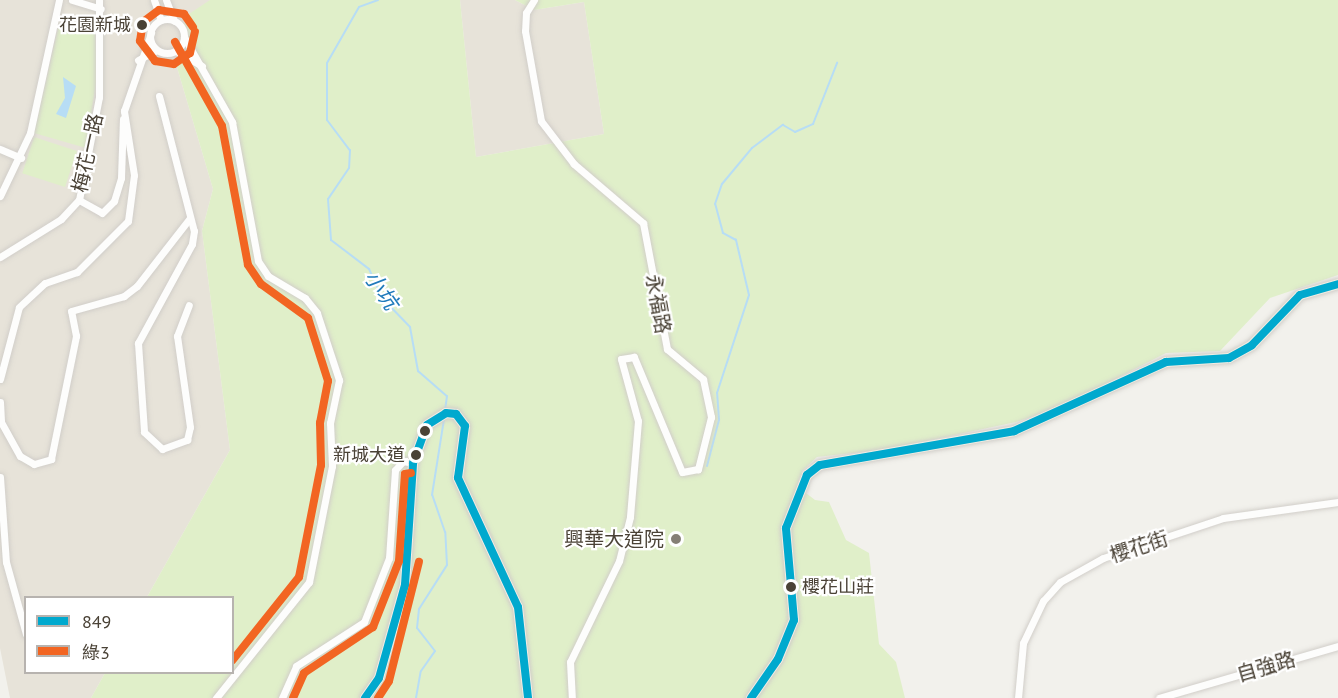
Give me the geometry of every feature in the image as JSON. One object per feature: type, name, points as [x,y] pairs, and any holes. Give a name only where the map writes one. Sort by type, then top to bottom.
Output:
[{"type":"main road","points":[[751,698],[778,659],[794,620],[786,528],[807,475],[820,465],[1014,431],[1166,362],[1229,358],[1252,345],[1300,295],[1338,284]]},
{"type":"main road","points":[[365,698],[379,678],[405,585],[413,463],[435,417],[456,414],[465,426],[458,478],[518,607],[528,698]]},
{"type":"street","points":[[0,196],[21,158],[59,0]]},
{"type":"street","points":[[72,0],[101,9]]},
{"type":"street","name":"梅花一路","points":[[0,257],[61,219],[79,200],[99,97],[101,9],[99,0]]},
{"type":"street","points":[[154,0],[161,20]]},
{"type":"street","points":[[79,200],[102,213],[114,201],[121,178],[124,111],[138,60],[151,33],[161,20],[163,0]]},
{"type":"street","points":[[163,0],[184,38],[207,69],[232,122],[258,261],[268,276],[305,298],[317,313],[339,380],[330,423],[332,466],[309,582],[285,620],[216,698]]},
{"type":"street","name":"永福路","points":[[534,0],[526,13],[525,31],[541,122],[574,164],[644,223],[667,349],[703,379],[711,417],[698,469],[682,472],[634,357],[621,359],[639,437],[623,550],[596,614],[579,635],[570,662],[572,698]]},
{"type":"street","points":[[161,20],[174,21]]},
{"type":"street","points":[[151,33],[157,50]]},
{"type":"street","points":[[176,51],[184,38]]},
{"type":"street","points":[[138,60],[157,50],[176,51],[207,69]]},
{"type":"street","points":[[159,96],[190,218],[192,244],[138,343],[140,412],[150,444],[162,449],[187,440],[190,427],[177,336],[189,304]]},
{"type":"street","points":[[0,379],[19,307],[45,284],[77,272],[128,221],[134,174],[124,111]]},
{"type":"street","points":[[0,149],[21,158]]},
{"type":"street","points":[[0,402],[1,422],[20,456],[34,464],[51,459],[76,336],[71,311],[124,296],[190,218]]},
{"type":"street","points":[[282,698],[296,666],[364,622],[389,558],[395,470],[403,461],[413,463]]},
{"type":"street","points":[[0,477],[6,562],[24,626]]},
{"type":"street","name":"櫻花街","points":[[1018,698],[1017,665],[1032,620],[1060,582],[1080,570],[1223,518],[1338,502]]},
{"type":"street","name":"自強路","points":[[1159,698],[1338,646]]},
{"type":"shaded area","name":"花園新城","points":[[0,0],[210,0],[176,64],[213,189],[202,231],[230,450],[148,596],[24,596],[24,674],[104,674],[91,698],[10,698],[0,648]]},
{"type":"shaded area","points":[[460,0],[515,0],[534,10],[584,2],[604,134],[476,157]]},
{"type":"green space","points":[[210,0],[460,0],[476,157],[604,134],[584,2],[534,10],[515,0],[1338,0],[1338,275],[1270,298],[1220,351],[1166,353],[1058,408],[1016,422],[888,449],[817,457],[802,471],[797,486],[815,500],[829,502],[846,540],[869,553],[879,644],[896,662],[905,698],[91,698],[104,674],[234,674],[234,596],[148,596],[230,450],[202,231],[213,189],[176,64],[186,16]]},
{"type":"green space","points":[[59,24],[95,33],[97,76],[86,148],[34,133]]},
{"type":"green space","points":[[34,137],[77,151],[65,187],[22,173]]},
{"type":"water","points":[[63,77],[76,86],[66,118],[56,114],[65,98]]},
{"type":"waterway","name":"小坑","points":[[378,0],[359,7],[327,63],[327,120],[350,150],[349,168],[328,199],[331,240],[369,269],[383,299],[410,327],[418,371],[447,396],[445,410]]},
{"type":"waterway","points":[[707,466],[719,420],[717,393],[749,295],[736,240],[723,233],[715,204],[722,184],[752,148],[783,125],[795,132],[813,124],[837,63]]},
{"type":"waterway","name":"小坑","points":[[416,698],[421,671],[435,651],[417,628],[419,609],[447,565],[445,532],[432,495],[444,419]]},
{"type":"transit line","name":"綠3","points":[[193,27],[184,14],[159,10],[143,22],[140,41],[155,61],[174,64],[190,53],[195,32]]},
{"type":"transit line","name":"綠3","points":[[175,42],[222,126],[248,265],[261,284],[308,318],[328,381],[320,423],[321,465],[299,577],[234,658]]},
{"type":"transit line","name":"849","points":[[751,698],[778,659],[794,620],[786,528],[807,475],[820,465],[1014,431],[1166,362],[1229,358],[1252,345],[1300,295],[1338,284]]},
{"type":"transit line","name":"849","points":[[365,698],[379,678],[405,585],[413,463],[427,425],[446,413],[456,414],[465,426],[458,478],[518,607],[528,698]]},
{"type":"transit line","name":"綠3","points":[[293,698],[304,673],[373,627],[399,561],[405,474],[411,473]]},
{"type":"transit line","name":"綠3","points":[[378,698],[389,681],[419,562]]},
{"type":"place","name":"花園新城","points":[[142,25]]},
{"type":"place","name":"新城大道","points":[[416,455]]},
{"type":"place","name":"興華大道院","points":[[676,539]]},
{"type":"place","name":"櫻花山莊","points":[[791,587]]}]
